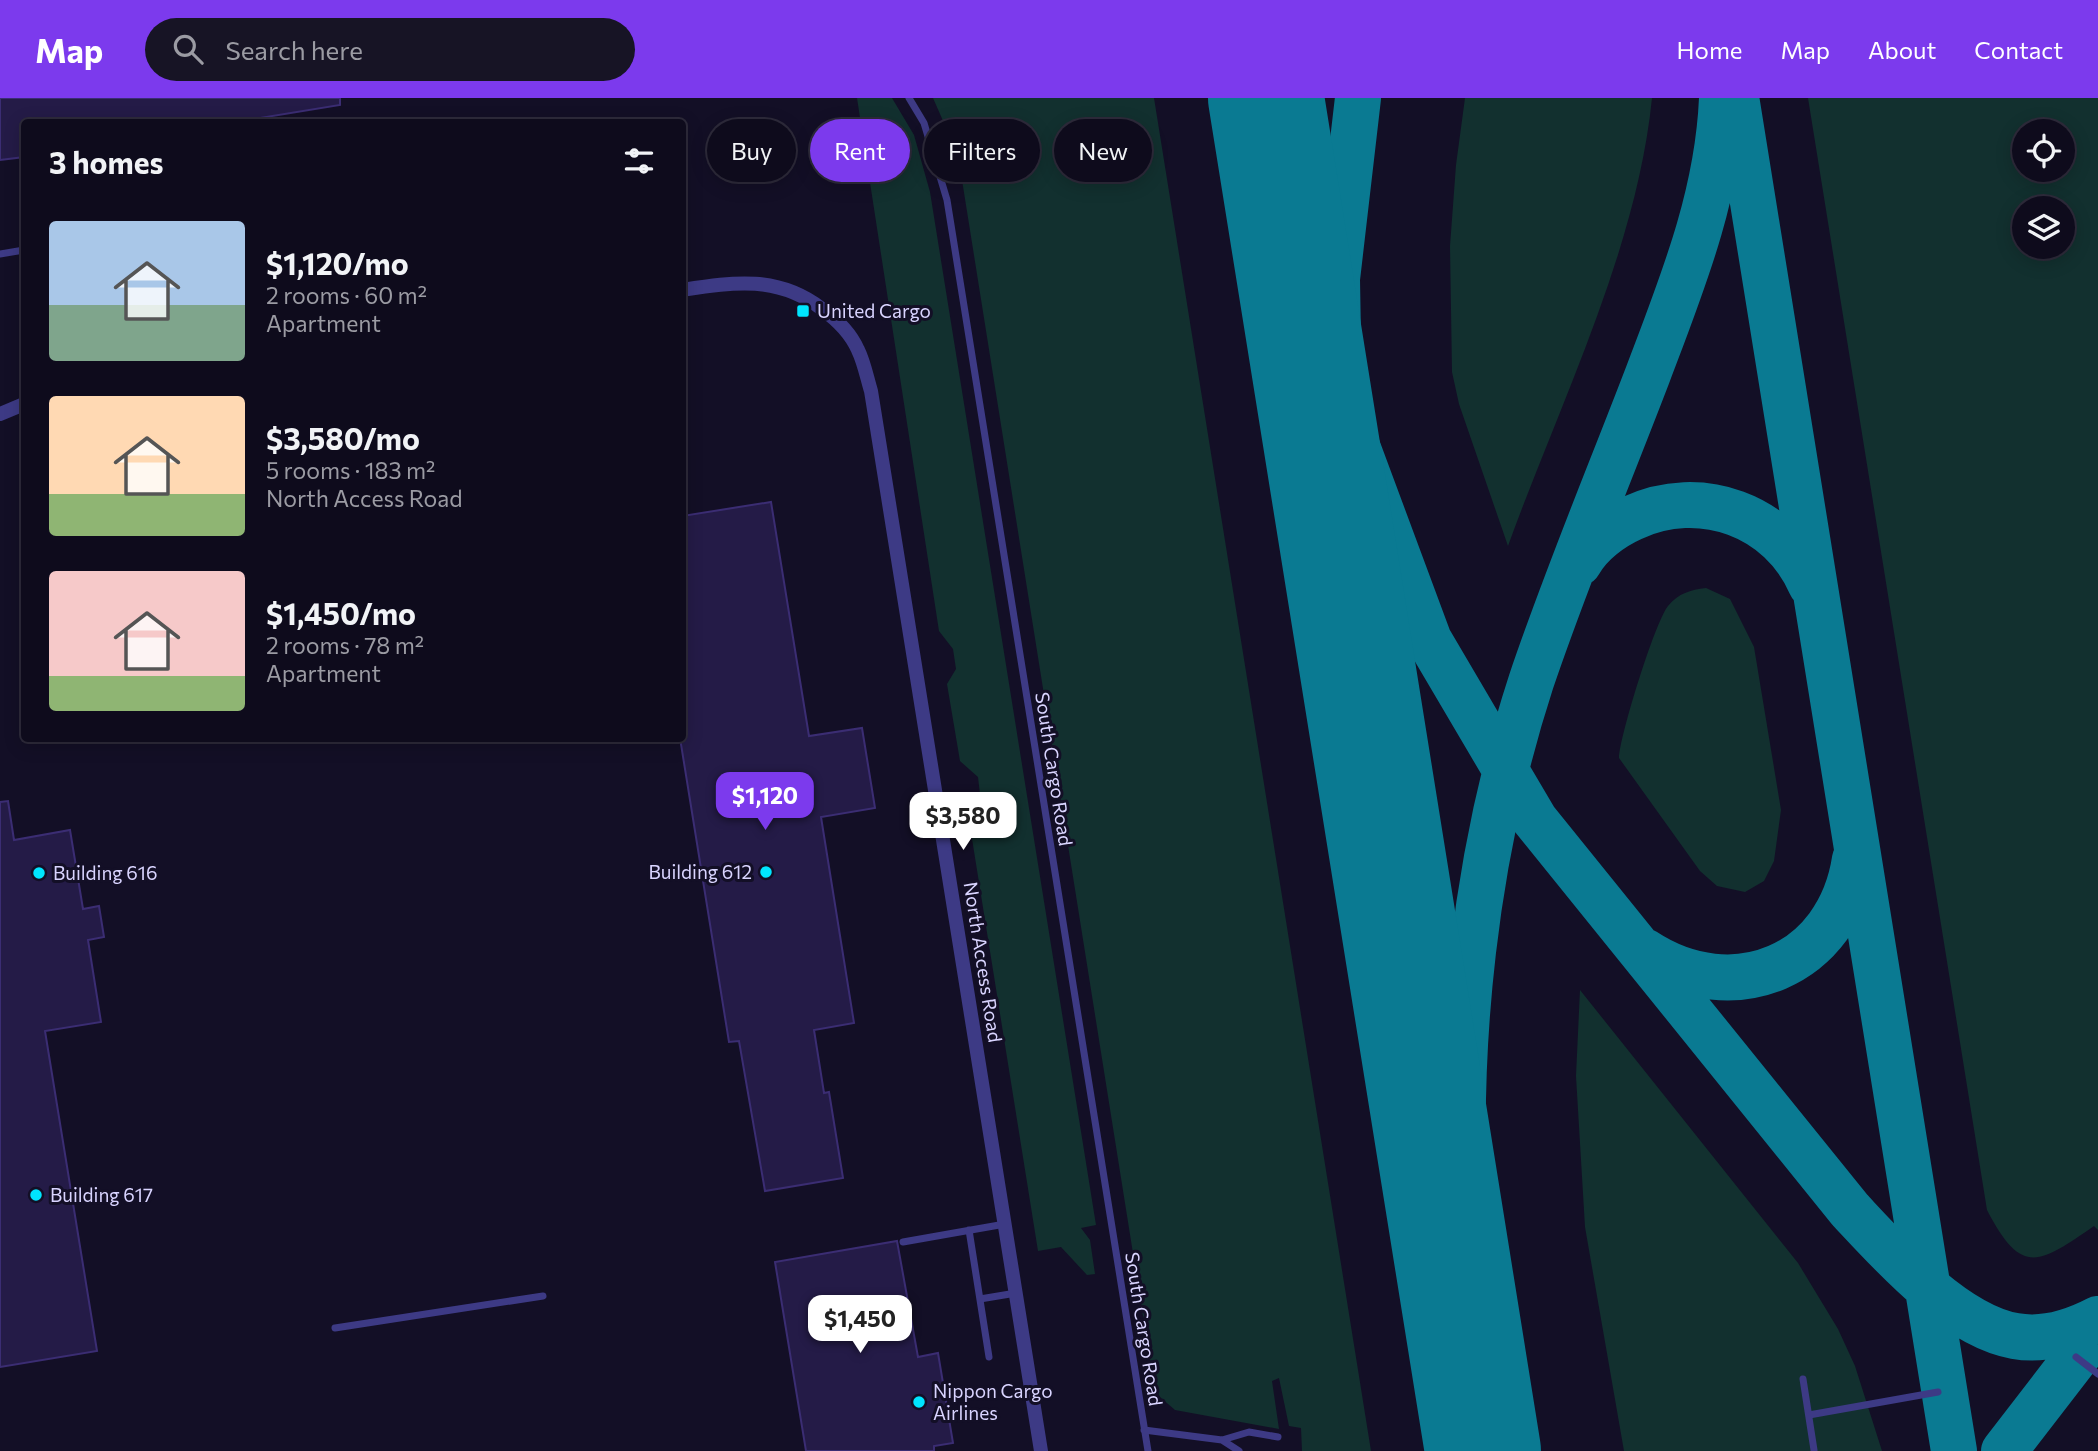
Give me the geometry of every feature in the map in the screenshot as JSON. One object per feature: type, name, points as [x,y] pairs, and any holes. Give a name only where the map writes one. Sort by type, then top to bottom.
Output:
[{"type":"street","name":"North Access Road","points":[[686,289],[750,281],[782,286],[804,295],[834,318],[858,349],[871,391],[1041,1451]]},
{"type":"street","points":[[0,414],[21,405]]},
{"type":"lane","name":"South Cargo Road","points":[[909,98],[925,123],[947,200],[1148,1451]]},
{"type":"lane","points":[[0,254],[21,250]]},
{"type":"lane","points":[[903,1241],[1006,1224]]},
{"type":"lane","points":[[969,1230],[989,1357]]},
{"type":"lane","points":[[980,1300],[1017,1293]]},
{"type":"lane","points":[[335,1328],[543,1296]]},
{"type":"lane","points":[[2076,1357],[2098,1374]]},
{"type":"lane","points":[[1803,1380],[1814,1450]]},
{"type":"lane","points":[[1809,1415],[1938,1392]]},
{"type":"lane","points":[[1144,1430],[1222,1440],[1249,1432],[1278,1437]]},
{"type":"lane","points":[[1222,1440],[1239,1451]]},
{"type":"green space","points":[[857,98],[892,98],[904,119],[860,119]]},
{"type":"green space","points":[[933,98],[1154,98],[1371,1451],[1302,1451],[1301,1428],[1289,1426],[1279,1378],[1272,1381],[1279,1429],[1175,1410],[1160,1397],[1154,1385],[962,182],[1040,182],[1040,119],[942,119]]},
{"type":"green space","points":[[1465,98],[1652,98],[1644,155],[1614,269],[1508,546],[1459,404],[1452,372],[1450,246],[1456,165]]},
{"type":"green space","points":[[1808,98],[2098,98],[2098,1230],[2094,1226],[2059,1249],[2033,1257],[2022,1255],[1999,1232],[1987,1210]]},
{"type":"green space","points":[[910,128],[924,171],[924,182],[927,182],[930,192],[1096,1225],[1081,1228],[1090,1240],[1095,1274],[1087,1275],[1061,1247],[1038,1251],[969,820],[981,803],[978,777],[960,761],[947,684],[956,669],[953,649],[939,631],[870,182],[910,182]]},
{"type":"green space","points":[[1706,588],[1730,599],[1754,647],[1781,810],[1774,861],[1764,881],[1745,892],[1717,886],[1700,871],[1619,758],[1639,679],[1662,616],[1668,606],[1681,595]]},
{"type":"green space","points":[[1580,990],[1798,1263],[1838,1329],[1855,1366],[1882,1451],[1624,1451],[1585,1227],[1576,1076]]},
{"type":"building","points":[[0,98],[340,98],[340,105],[254,119],[21,119],[21,157],[0,160]]},
{"type":"building","name":"Building 612","points":[[771,502],[809,736],[862,728],[875,808],[821,817],[854,1023],[814,1030],[824,1093],[829,1092],[843,1178],[765,1191],[739,1041],[729,1042],[681,742],[686,742],[686,515]]},
{"type":"building","points":[[8,801],[14,840],[70,830],[83,909],[99,906],[104,937],[88,940],[101,1022],[45,1031],[97,1351],[0,1367],[0,802]]},
{"type":"building","points":[[897,1241],[918,1357],[938,1353],[953,1443],[934,1446],[934,1451],[806,1451],[775,1262]]},
{"type":"taxiway","points":[[1267,98],[1305,282],[1338,395],[1429,640],[1535,820],[1850,1210],[1884,1247],[1925,1285],[1969,1318],[2015,1336],[2058,1334],[2098,1319]]},
{"type":"taxiway","points":[[1338,339],[1337,279],[1358,98]]},
{"type":"taxiway","points":[[1487,1451],[1470,1284],[1463,1160],[1467,1021],[1483,883],[1496,814],[1531,682],[1673,307],[1696,239],[1714,170],[1722,98]]},
{"type":"taxiway","points":[[1737,103],[1954,1451]]},
{"type":"taxiway","points":[[1342,449],[1360,691]]},
{"type":"taxiway","points":[[1579,563],[1602,536],[1632,518],[1658,509],[1684,505],[1711,507],[1736,513],[1780,540],[1811,585]]},
{"type":"taxiway","points":[[1644,951],[1678,968],[1713,977],[1746,976],[1777,967],[1805,951],[1828,927],[1845,896],[1855,859]]},
{"type":"taxiway","points":[[2004,1451],[2098,1329]]},
{"type":"runway","points":[[1266,98],[1483,1451]]},
{"type":"place","name":"United Cargo","points":[[803,311]]},
{"type":"place","name":"Building 612","points":[[766,872]]},
{"type":"place","name":"Building 616","points":[[39,873]]},
{"type":"place","name":"Building 617","points":[[36,1195]]},
{"type":"place","name":"Nippon Cargo Airlines","points":[[919,1402]]}]
